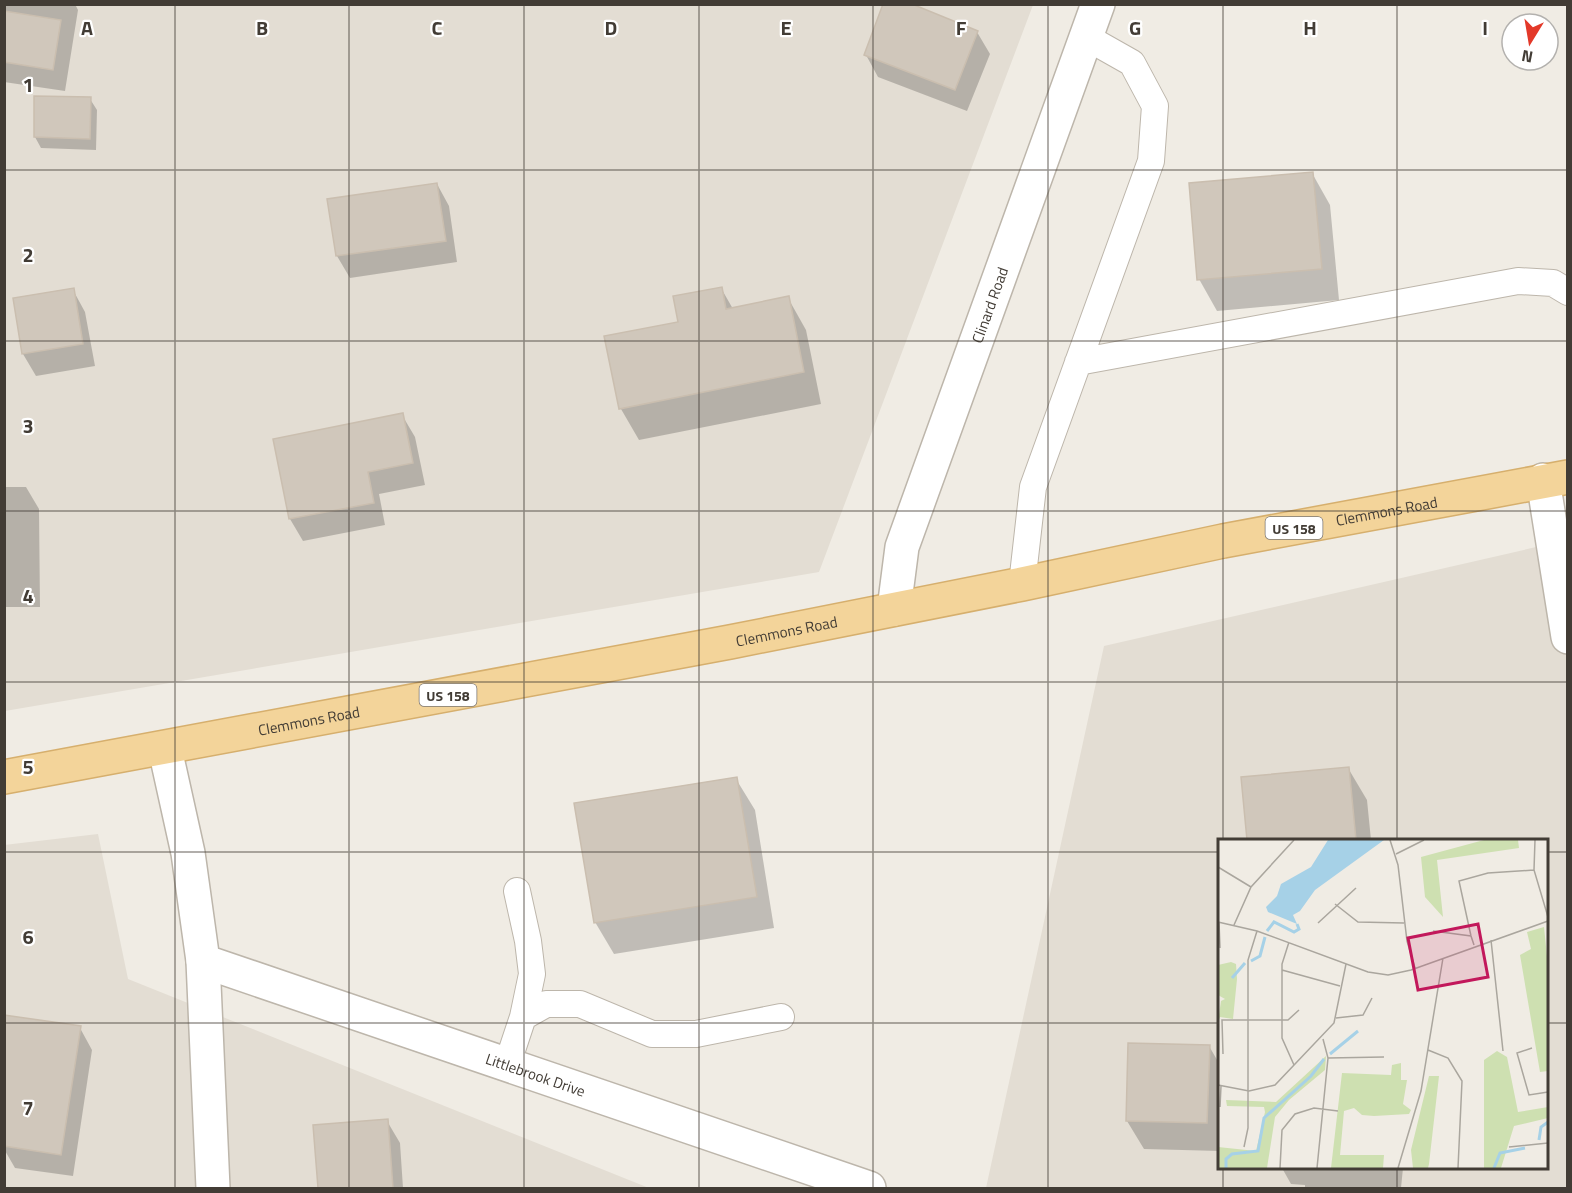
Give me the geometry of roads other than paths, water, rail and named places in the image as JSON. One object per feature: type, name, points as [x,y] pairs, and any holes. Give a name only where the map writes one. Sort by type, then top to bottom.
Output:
[{"type":"main road","name":"Clemmons Road","points":[[4,777],[718,645],[1223,541],[1555,479]]},
{"type":"street","name":"Clinard Road","points":[[894,609],[902,547],[1098,4]]},
{"type":"street","points":[[1555,479],[1568,637]]},
{"type":"street","points":[[165,748],[188,853],[203,961],[213,1188]]},
{"type":"street","name":"Littlebrook Drive","points":[[203,961],[869,1188]]},
{"type":"lane","points":[[1022,584],[1033,487],[1150,161],[1155,106],[1132,63],[1086,37]]},
{"type":"lane","points":[[1078,362],[1518,281],[1553,283],[1568,292]]},
{"type":"lane","points":[[507,1065],[523,1017],[532,974],[517,891]]},
{"type":"lane","points":[[523,1017],[546,1004],[580,1004],[652,1034],[696,1034],[781,1017]]}]
